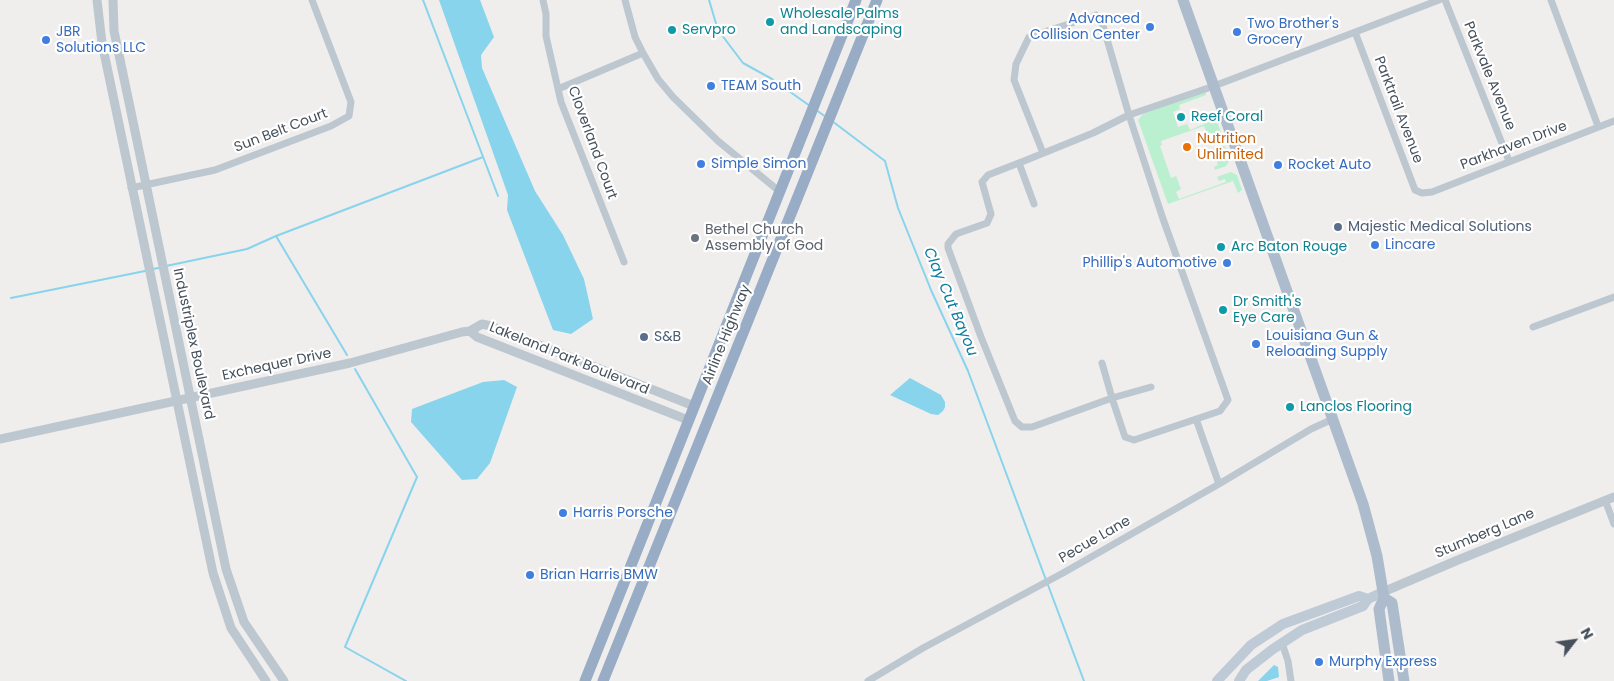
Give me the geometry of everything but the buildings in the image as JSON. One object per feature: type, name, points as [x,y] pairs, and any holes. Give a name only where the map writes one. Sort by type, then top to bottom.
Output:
[{"type":"highway","name":"Airline Highway","points":[[585,681],[856,0]]},
{"type":"highway","name":"Airline Highway","points":[[603,681],[877,0]]},
{"type":"highway","points":[[779,191],[797,199]]},
{"type":"highway","points":[[694,406],[711,415]]},
{"type":"highway","points":[[688,420],[705,428]]},
{"type":"highway","points":[[660,495],[676,503]]},
{"type":"main road","points":[[1183,0],[1364,504],[1377,556],[1384,595],[1379,610],[1390,681]]},
{"type":"main road","points":[[1384,595],[1392,603],[1404,681]]},
{"type":"main road","name":"Stumberg Lane","points":[[1221,679],[1252,645],[1283,624],[1359,596],[1368,599],[1384,595]]},
{"type":"main road","name":"Stumberg Lane","points":[[1239,681],[1246,670],[1302,630],[1363,606],[1368,599]]},
{"type":"street","name":"Industriplex Boulevard","points":[[97,0],[100,33],[131,188],[212,573],[231,628],[266,681]]},
{"type":"street","name":"Industriplex Boulevard","points":[[112,0],[114,31],[145,186],[226,569],[244,622],[284,681]]},
{"type":"street","name":"Sun Belt Court","points":[[131,188],[215,170],[331,126],[349,116],[351,102],[312,0]]},
{"type":"street","name":"Cloverland Court","points":[[542,0],[546,14],[546,36],[561,102],[624,262]]},
{"type":"street","points":[[625,0],[635,36],[658,79],[673,97],[720,143],[779,191]]},
{"type":"street","points":[[1151,386],[1032,427],[1022,427],[1015,421],[980,337],[947,246],[956,234],[987,223],[991,214],[982,182],[988,175],[1129,115],[1214,86],[1439,0]]},
{"type":"street","name":"Parkvale Avenue","points":[[1445,0],[1509,161]]},
{"type":"street","points":[[1550,0],[1598,126]]},
{"type":"street","points":[[1043,153],[1014,80],[1016,64],[1029,37],[1096,15],[1102,22],[1129,115],[1162,216],[1228,400],[1220,411],[1134,440],[1125,437],[1102,363]]},
{"type":"street","name":"Parktrail Avenue","points":[[1355,32],[1415,190],[1422,193]]},
{"type":"street","points":[[558,89],[643,53]]},
{"type":"street","name":"Parkhaven Drive","points":[[1422,193],[1432,192],[1614,121]]},
{"type":"street","points":[[1019,163],[1034,204]]},
{"type":"street","points":[[1533,327],[1614,297]]},
{"type":"street","name":"Lakeland Park Boulevard","points":[[688,420],[477,337],[470,331],[482,324],[502,330],[694,406]]},
{"type":"street","points":[[496,344],[502,330]]},
{"type":"street","name":"Exchequer Drive","points":[[0,439],[350,363],[470,331]]},
{"type":"street","points":[[567,371],[573,358]]},
{"type":"street","points":[[617,392],[624,378]]},
{"type":"street","points":[[649,405],[655,390]]},
{"type":"street","points":[[1196,419],[1218,484]]},
{"type":"street","name":"Pecue Lane","points":[[868,681],[923,648],[1028,592],[1333,419]]},
{"type":"street","name":"Stumberg Lane","points":[[1384,595],[1458,560],[1614,497]]},
{"type":"street","points":[[1605,500],[1614,524]]},
{"type":"street","points":[[1282,643],[1288,661],[1291,681]]},
{"type":"green space","points":[[1206,92],[1206,95],[1179,105],[1180,109],[1173,112],[1178,127],[1187,124],[1190,130],[1216,119],[1221,132],[1219,138],[1204,143],[1209,139],[1204,126],[1161,141],[1162,145],[1160,146],[1171,178],[1176,176],[1181,189],[1176,192],[1179,199],[1226,182],[1225,179],[1219,181],[1217,177],[1231,172],[1237,175],[1242,190],[1238,193],[1233,181],[1168,204],[1138,120],[1143,114]]},
{"type":"green space","points":[[1224,146],[1227,149],[1230,160],[1226,166],[1215,170],[1214,167],[1218,165],[1213,152],[1209,153],[1207,151]]},
{"type":"water","points":[[439,0],[480,0],[494,37],[481,55],[482,68],[535,191],[563,235],[584,279],[593,319],[571,334],[553,330],[507,210],[508,195]]},
{"type":"water","points":[[910,378],[941,395],[945,402],[943,411],[938,415],[931,414],[890,395]]},
{"type":"water","points":[[504,380],[517,387],[490,463],[477,479],[462,480],[411,422],[412,409],[483,382]]},
{"type":"water","points":[[1274,665],[1278,667],[1279,677],[1267,681],[1258,681]]},
{"type":"waterway","points":[[423,0],[498,196]]},
{"type":"waterway","name":"Clay Cut Bayou","points":[[709,0],[718,30],[743,63],[772,79],[810,106]]},
{"type":"waterway","name":"Clay Cut Bayou","points":[[816,110],[826,117]]},
{"type":"waterway","name":"Clay Cut Bayou","points":[[832,121],[885,161],[898,208],[931,290],[968,371],[1046,580]]},
{"type":"waterway","points":[[347,355],[276,236],[483,157]]},
{"type":"waterway","points":[[166,266],[247,249],[276,236]]},
{"type":"waterway","points":[[152,269],[159,268]]},
{"type":"waterway","points":[[11,298],[145,271]]},
{"type":"waterway","points":[[355,369],[417,477],[345,647],[406,681]]},
{"type":"waterway","name":"Clay Cut Bayou","points":[[1048,585],[1084,681]]},
{"type":"place","name":"Wholesale Palms and Landscaping","points":[[770,22]]},
{"type":"place","name":"Advanced Collision Center","points":[[1150,27]]},
{"type":"place","name":"Servpro","points":[[672,30]]},
{"type":"place","name":"Two Brother's Grocery","points":[[1237,32]]},
{"type":"place","name":"JBR Solutions LLC","points":[[46,40]]},
{"type":"place","name":"TEAM South","points":[[711,86]]},
{"type":"place","name":"Reef Coral","points":[[1181,117]]},
{"type":"place","name":"Nutrition Unlimited","points":[[1187,147]]},
{"type":"place","name":"Simple Simon","points":[[701,164]]},
{"type":"place","name":"Rocket Auto","points":[[1278,165]]},
{"type":"place","name":"Majestic Medical Solutions","points":[[1338,227]]},
{"type":"place","name":"Bethel Church Assembly of God","points":[[695,238]]},
{"type":"place","name":"Lincare","points":[[1375,245]]},
{"type":"place","name":"Arc Baton Rouge","points":[[1221,247]]},
{"type":"place","name":"Phillip's Automotive","points":[[1227,263]]},
{"type":"place","name":"Dr Smith's Eye Care","points":[[1223,310]]},
{"type":"place","name":"S&B","points":[[644,337]]},
{"type":"place","name":"Louisiana Gun & Reloading Supply","points":[[1256,344]]},
{"type":"place","name":"Lanclos Flooring","points":[[1290,407]]},
{"type":"place","name":"Harris Porsche","points":[[563,513]]},
{"type":"place","name":"Brian Harris BMW","points":[[530,575]]},
{"type":"place","name":"Murphy Express","points":[[1319,662]]}]
